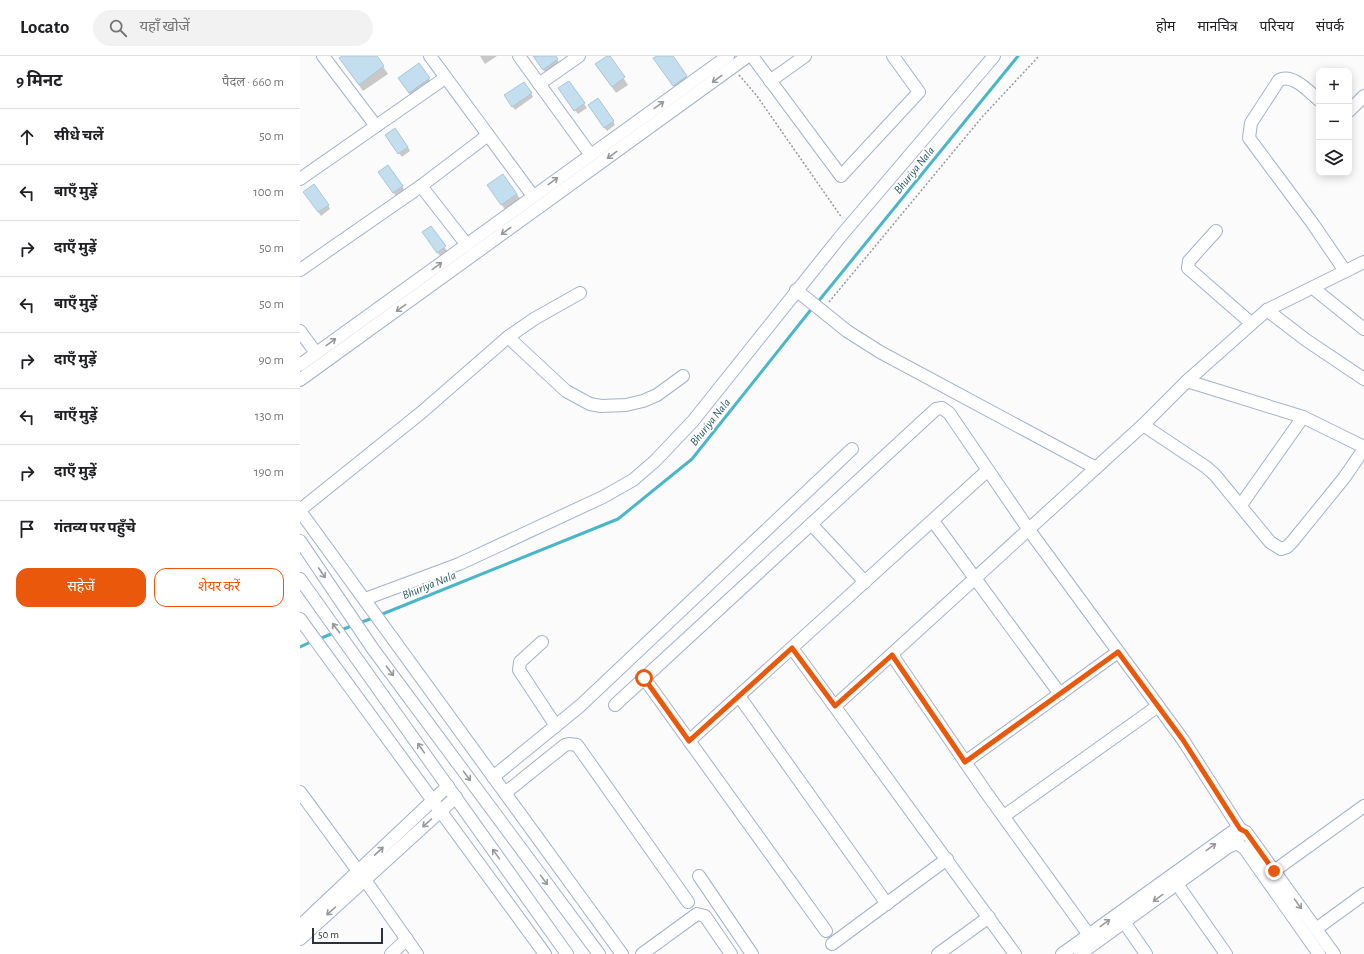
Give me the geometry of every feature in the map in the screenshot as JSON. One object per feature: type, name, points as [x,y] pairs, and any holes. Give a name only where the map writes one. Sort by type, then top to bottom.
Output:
[{"type":"street","points":[[323,56],[376,126]]},
{"type":"street","points":[[430,56],[533,196]]},
{"type":"street","points":[[519,56],[590,154]]},
{"type":"street","points":[[539,84],[579,56]]},
{"type":"street","points":[[300,365],[467,245],[590,154],[728,56]]},
{"type":"street","points":[[300,380],[748,56]]},
{"type":"street","points":[[752,56],[841,176],[918,92],[893,56]]},
{"type":"street","points":[[770,81],[805,56]]},
{"type":"street","points":[[367,602],[459,564],[603,497],[633,480],[667,450],[688,427],[800,293],[848,227],[994,56]]},
{"type":"street","points":[[300,179],[445,78]]},
{"type":"street","points":[[1316,98],[1294,80],[1279,80],[1251,123],[1249,138],[1309,218],[1345,271]]},
{"type":"street","points":[[1352,108],[1364,96]]},
{"type":"street","points":[[300,270],[421,186],[488,135]]},
{"type":"street","points":[[421,186],[467,245]]},
{"type":"street","points":[[1216,231],[1190,261],[1188,268],[1251,323]]},
{"type":"street","points":[[835,706],[976,579],[1251,323],[1282,300],[1313,288],[1364,262]]},
{"type":"street","points":[[1313,288],[1364,329]]},
{"type":"street","points":[[580,293],[534,319],[508,337],[422,412],[300,510],[622,954]]},
{"type":"street","points":[[800,293],[847,331],[880,352],[1096,468]]},
{"type":"street","points":[[1267,310],[1306,340],[1364,379]]},
{"type":"street","points":[[300,331],[316,353]]},
{"type":"street","points":[[508,337],[566,390],[590,404],[602,406],[626,405],[643,401],[656,395],[683,376]]},
{"type":"street","points":[[1143,425],[1206,467],[1219,480],[1270,542],[1278,548],[1284,549],[1292,542],[1335,489],[1364,448],[1303,417],[1187,381]]},
{"type":"street","points":[[614,705],[936,409],[942,408],[949,413],[1029,530],[1183,740],[1240,829],[1246,832],[1334,954]]},
{"type":"street","points":[[1241,506],[1303,417]]},
{"type":"street","points":[[494,777],[580,706],[852,449]]},
{"type":"street","points":[[689,741],[988,470]]},
{"type":"street","points":[[933,521],[1060,694]]},
{"type":"street","points":[[811,524],[865,582]]},
{"type":"street","points":[[300,541],[367,640],[599,954]]},
{"type":"street","points":[[300,579],[349,645],[567,954]]},
{"type":"street","points":[[303,625],[545,954]]},
{"type":"street","points":[[542,642],[520,662],[519,670],[556,726]]},
{"type":"street","points":[[792,648],[948,859],[1015,954]]},
{"type":"street","points":[[965,762],[1118,652]]},
{"type":"street","points":[[892,655],[965,762],[1089,935]]},
{"type":"street","points":[[644,678],[826,931]]},
{"type":"street","points":[[739,696],[887,904]]},
{"type":"street","points":[[1004,816],[1158,706]]},
{"type":"street","points":[[505,793],[565,745],[577,745],[688,902]]},
{"type":"street","points":[[300,939],[448,786]]},
{"type":"street","points":[[300,792],[417,954]]},
{"type":"street","points":[[302,921],[361,876],[456,797]]},
{"type":"street","points":[[1274,871],[1364,806]]},
{"type":"street","points":[[1237,843],[1240,829]]},
{"type":"street","points":[[1062,954],[1232,832],[1240,829]]},
{"type":"street","points":[[1080,954],[1228,847],[1237,843]]},
{"type":"street","points":[[1237,843],[1244,849],[1319,954]]},
{"type":"street","points":[[832,944],[948,859]]},
{"type":"street","points":[[699,876],[752,954]]},
{"type":"street","points":[[1177,884],[1226,954]]},
{"type":"street","points":[[1316,929],[1364,894]]},
{"type":"street","points":[[642,954],[657,949],[696,914],[705,916],[731,954]]},
{"type":"street","points":[[938,954],[990,917]]},
{"type":"street","points":[[1124,922],[1146,954]]},
{"type":"street","points":[[391,954],[407,939]]},
{"type":"path","points":[[819,309],[983,116],[1039,56]]},
{"type":"path","points":[[733,68],[765,108],[848,227]]},
{"type":"building","points":[[342,56],[377,56],[384,66],[359,85],[339,58]]},
{"type":"building","points":[[533,56],[556,56],[558,59],[543,70]]},
{"type":"building","points":[[607,56],[610,56],[625,77],[612,87],[595,64]]},
{"type":"building","points":[[657,56],[673,56],[687,76],[673,86],[653,58]]},
{"type":"building","points":[[419,63],[430,78],[409,93],[398,78]]},
{"type":"building","points":[[569,81],[585,103],[574,111],[558,88]]},
{"type":"building","points":[[524,82],[532,93],[512,107],[504,95]]},
{"type":"building","points":[[598,98],[614,121],[604,128],[588,105]]},
{"type":"building","points":[[395,128],[408,147],[398,154],[385,135]]},
{"type":"building","points":[[388,165],[403,186],[393,193],[378,172]]},
{"type":"building","points":[[503,174],[517,194],[501,205],[487,185]]},
{"type":"building","points":[[314,184],[329,205],[318,212],[303,192]]},
{"type":"building","points":[[431,226],[446,246],[437,253],[422,232]]},
{"type":"waterway","name":"Bhuriya Nala","points":[[817,303],[1018,56]]},
{"type":"waterway","name":"Bhuriya Nala","points":[[380,615],[618,519],[692,459],[813,307]]},
{"type":"waterway","name":"Bhuriya Nala","points":[[359,623],[373,618]]},
{"type":"waterway","name":"Bhuriya Nala","points":[[341,630],[354,625]]},
{"type":"waterway","name":"Bhuriya Nala","points":[[319,639],[336,632]]},
{"type":"waterway","name":"Bhuriya Nala","points":[[300,647],[313,641]]},
{"type":"route","points":[[644,678],[689,741],[792,648],[835,706],[892,655],[965,762],[1118,652],[1183,740],[1240,829],[1246,832],[1274,871]]}]
